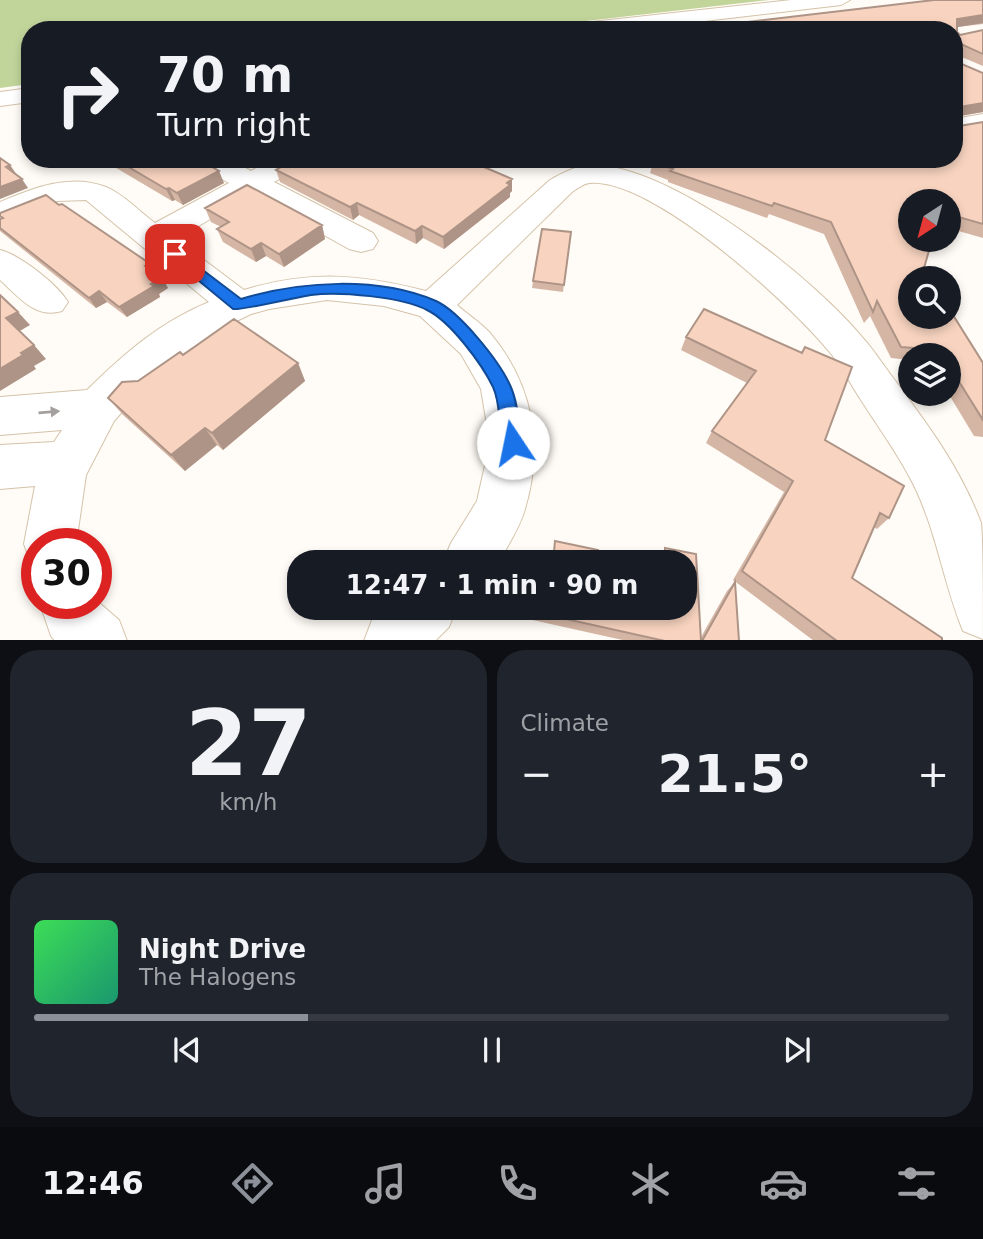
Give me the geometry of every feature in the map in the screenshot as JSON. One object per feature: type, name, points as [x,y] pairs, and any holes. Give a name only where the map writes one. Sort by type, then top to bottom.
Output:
[{"type":"street","points":[[653,21],[841,0]]},
{"type":"street","points":[[0,99],[21,96]]},
{"type":"street","points":[[963,125],[983,122]]},
{"type":"street","points":[[223,168],[361,242]]},
{"type":"street","points":[[154,237],[278,168]]},
{"type":"street","points":[[433,306],[561,186],[575,177],[590,174],[611,175],[670,201],[724,236],[796,292],[844,343],[932,472],[964,545],[983,611]]},
{"type":"street","points":[[0,214],[40,196],[63,190],[83,189],[97,194],[238,305]]},
{"type":"street","points":[[0,261],[49,302]]},
{"type":"street","points":[[53,528],[62,473],[67,463],[98,408],[147,357],[206,319],[238,305],[267,296],[327,287],[384,293],[433,306],[475,343],[502,387],[513,443],[500,509],[477,550]]},
{"type":"street","points":[[0,416],[98,408]]},
{"type":"street","points":[[0,467],[67,463]]},
{"type":"street","points":[[393,640],[415,620]]},
{"type":"green space","points":[[0,0],[769,0],[586,21],[21,21],[21,85],[0,88]]},
{"type":"building","points":[[934,0],[983,0],[983,15],[957,21],[756,21]]},
{"type":"building","points":[[983,30],[983,54],[963,45],[963,34]]},
{"type":"building","points":[[963,65],[983,73],[983,103],[963,106]]},
{"type":"building","points":[[983,122],[983,224],[961,218],[961,189],[898,189],[898,252],[929,252],[925,266],[898,266],[898,329],[961,328],[983,363],[983,420],[961,385],[961,343],[899,343],[877,301],[873,312],[831,222],[774,203],[772,206],[670,171],[673,169],[670,168],[963,168],[963,125]]},
{"type":"building","points":[[0,158],[10,165],[6,167],[22,179],[0,187]]},
{"type":"building","points":[[130,168],[214,168],[219,171],[177,193]]},
{"type":"building","points":[[486,168],[512,179],[507,183],[510,185],[443,237],[422,226],[415,231],[357,203],[350,207],[276,170]]},
{"type":"building","points":[[247,185],[322,225],[279,254],[261,243],[251,249],[217,229],[229,222],[205,208]]},
{"type":"building","points":[[46,195],[149,263],[145,266],[162,278],[151,284],[154,286],[119,307],[99,291],[89,298],[0,228],[0,219],[3,218],[0,213]]},
{"type":"building","points":[[542,229],[571,232],[564,285],[533,281]]},
{"type":"building","points":[[0,295],[18,312],[6,318],[34,345],[0,369]]},
{"type":"building","points":[[704,309],[802,353],[805,347],[852,367],[825,440],[904,486],[889,518],[880,513],[852,578],[942,640],[836,640],[742,571],[793,481],[712,431],[756,371],[686,337]]},
{"type":"building","points":[[234,319],[298,363],[212,433],[205,428],[171,455],[108,398],[122,382],[138,381],[180,352],[183,355]]},
{"type":"building","points":[[555,541],[598,550],[554,550]]},
{"type":"building","points":[[697,571],[701,640],[660,640],[570,620],[697,620]]},
{"type":"building","points":[[735,582],[739,640],[703,640]]},
{"type":"route","points":[[175,254],[238,305],[267,296],[327,287],[384,293],[433,306],[475,343],[502,387],[513,443]]}]
